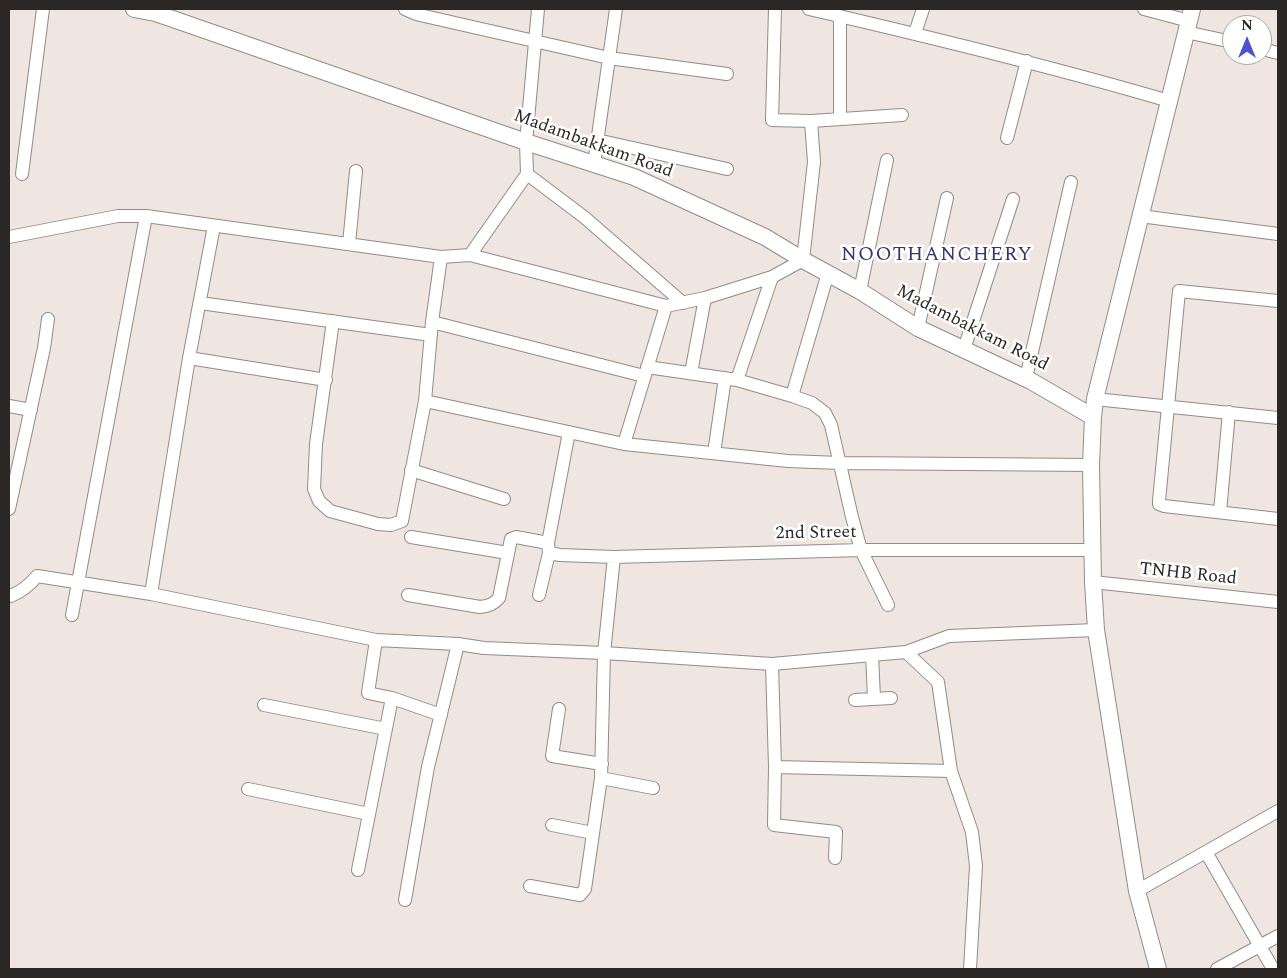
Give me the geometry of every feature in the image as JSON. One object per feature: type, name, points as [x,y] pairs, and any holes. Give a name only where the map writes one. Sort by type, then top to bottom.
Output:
[{"type":"street","points":[[22,174],[43,9]]},
{"type":"street","name":"Madambakkam Road","points":[[134,9],[170,18],[634,178],[765,237],[860,291],[918,328],[1026,378],[1092,417]]},
{"type":"street","points":[[405,9],[414,14],[608,58],[727,74]]},
{"type":"street","points":[[470,255],[527,174],[526,142],[538,9]]},
{"type":"street","points":[[594,164],[616,9]]},
{"type":"street","points":[[775,9],[772,120],[810,121],[902,115]]},
{"type":"street","points":[[809,9],[915,33],[1093,78],[1169,100]]},
{"type":"street","points":[[915,33],[923,9]]},
{"type":"street","points":[[1144,9],[1189,20],[1222,37]]},
{"type":"street","points":[[840,16],[840,119]]},
{"type":"street","points":[[1158,969],[1137,891],[1096,630],[1092,550],[1092,417],[1095,398],[1189,20]]},
{"type":"street","points":[[1007,138],[1027,62]]},
{"type":"street","points":[[9,237],[118,216],[146,216],[440,257],[470,255],[666,306],[705,298],[772,277],[803,260],[814,162],[810,121]]},
{"type":"street","points":[[597,140],[727,169]]},
{"type":"street","points":[[860,291],[887,160]]},
{"type":"street","points":[[348,244],[356,170]]},
{"type":"street","points":[[527,174],[584,216],[683,303]]},
{"type":"street","points":[[1026,378],[1072,182]]},
{"type":"street","points":[[918,328],[947,198]]},
{"type":"street","points":[[964,349],[1013,199]]},
{"type":"street","points":[[72,615],[146,216]]},
{"type":"street","points":[[1140,216],[1278,234]]},
{"type":"street","points":[[150,594],[189,358],[214,226]]},
{"type":"street","points":[[333,321],[316,444],[314,489],[319,501],[330,511],[378,524],[391,525],[402,521],[425,400],[440,257]]},
{"type":"street","points":[[792,396],[828,273]]},
{"type":"street","points":[[714,453],[731,379],[772,277]]},
{"type":"street","points":[[1278,301],[1179,291],[1159,503],[1164,506],[1278,519]]},
{"type":"street","points":[[691,373],[705,298]]},
{"type":"street","points":[[200,302],[333,321],[432,328],[646,371],[691,373],[731,379],[812,403],[825,413],[831,425],[861,550],[888,605]]},
{"type":"street","points":[[624,444],[666,306]]},
{"type":"street","points":[[9,509],[44,348],[48,318]]},
{"type":"street","points":[[189,358],[326,380]]},
{"type":"street","points":[[1095,398],[1278,416]]},
{"type":"street","points":[[425,400],[624,444],[788,461],[1091,465]]},
{"type":"street","points":[[9,406],[31,410]]},
{"type":"street","points":[[1220,512],[1229,412]]},
{"type":"street","points":[[539,595],[569,432]]},
{"type":"street","points":[[411,470],[504,499]]},
{"type":"street","points":[[408,595],[480,607],[489,606],[500,598],[508,553],[410,537]]},
{"type":"street","name":"2nd Street","points":[[508,553],[511,539],[516,537],[548,548],[560,555],[614,557],[861,550],[1092,550]]},
{"type":"street","points":[[530,886],[580,895],[584,889],[601,778],[604,653],[614,557]]},
{"type":"street","points":[[9,595],[19,593],[32,583],[37,576],[150,594],[376,640],[772,664],[906,652],[949,636],[1096,630]]},
{"type":"street","name":"TNHB Road","points":[[1093,582],[1278,602]]},
{"type":"street","points":[[376,640],[368,694],[392,698],[441,715]]},
{"type":"street","points":[[405,900],[428,767],[458,644]]},
{"type":"street","points":[[906,652],[938,682],[951,771],[972,832],[976,866],[970,969]]},
{"type":"street","points":[[872,655],[874,698]]},
{"type":"street","points":[[772,664],[775,767],[774,825],[836,832],[835,858]]},
{"type":"street","points":[[358,870],[392,698]]},
{"type":"street","points":[[855,700],[890,698]]},
{"type":"street","points":[[264,705],[386,729]]},
{"type":"street","points":[[559,710],[552,756],[602,764]]},
{"type":"street","points":[[775,767],[951,771]]},
{"type":"street","points":[[601,778],[653,788]]},
{"type":"street","points":[[248,789],[369,814]]},
{"type":"street","points":[[1137,891],[1278,811]]},
{"type":"street","points":[[552,825],[593,833]]},
{"type":"street","points":[[1206,852],[1272,969]]},
{"type":"street","points":[[1217,969],[1278,936]]},
{"type":"district","name":"NOOTHANCHERY","points":[[937,256]]}]
